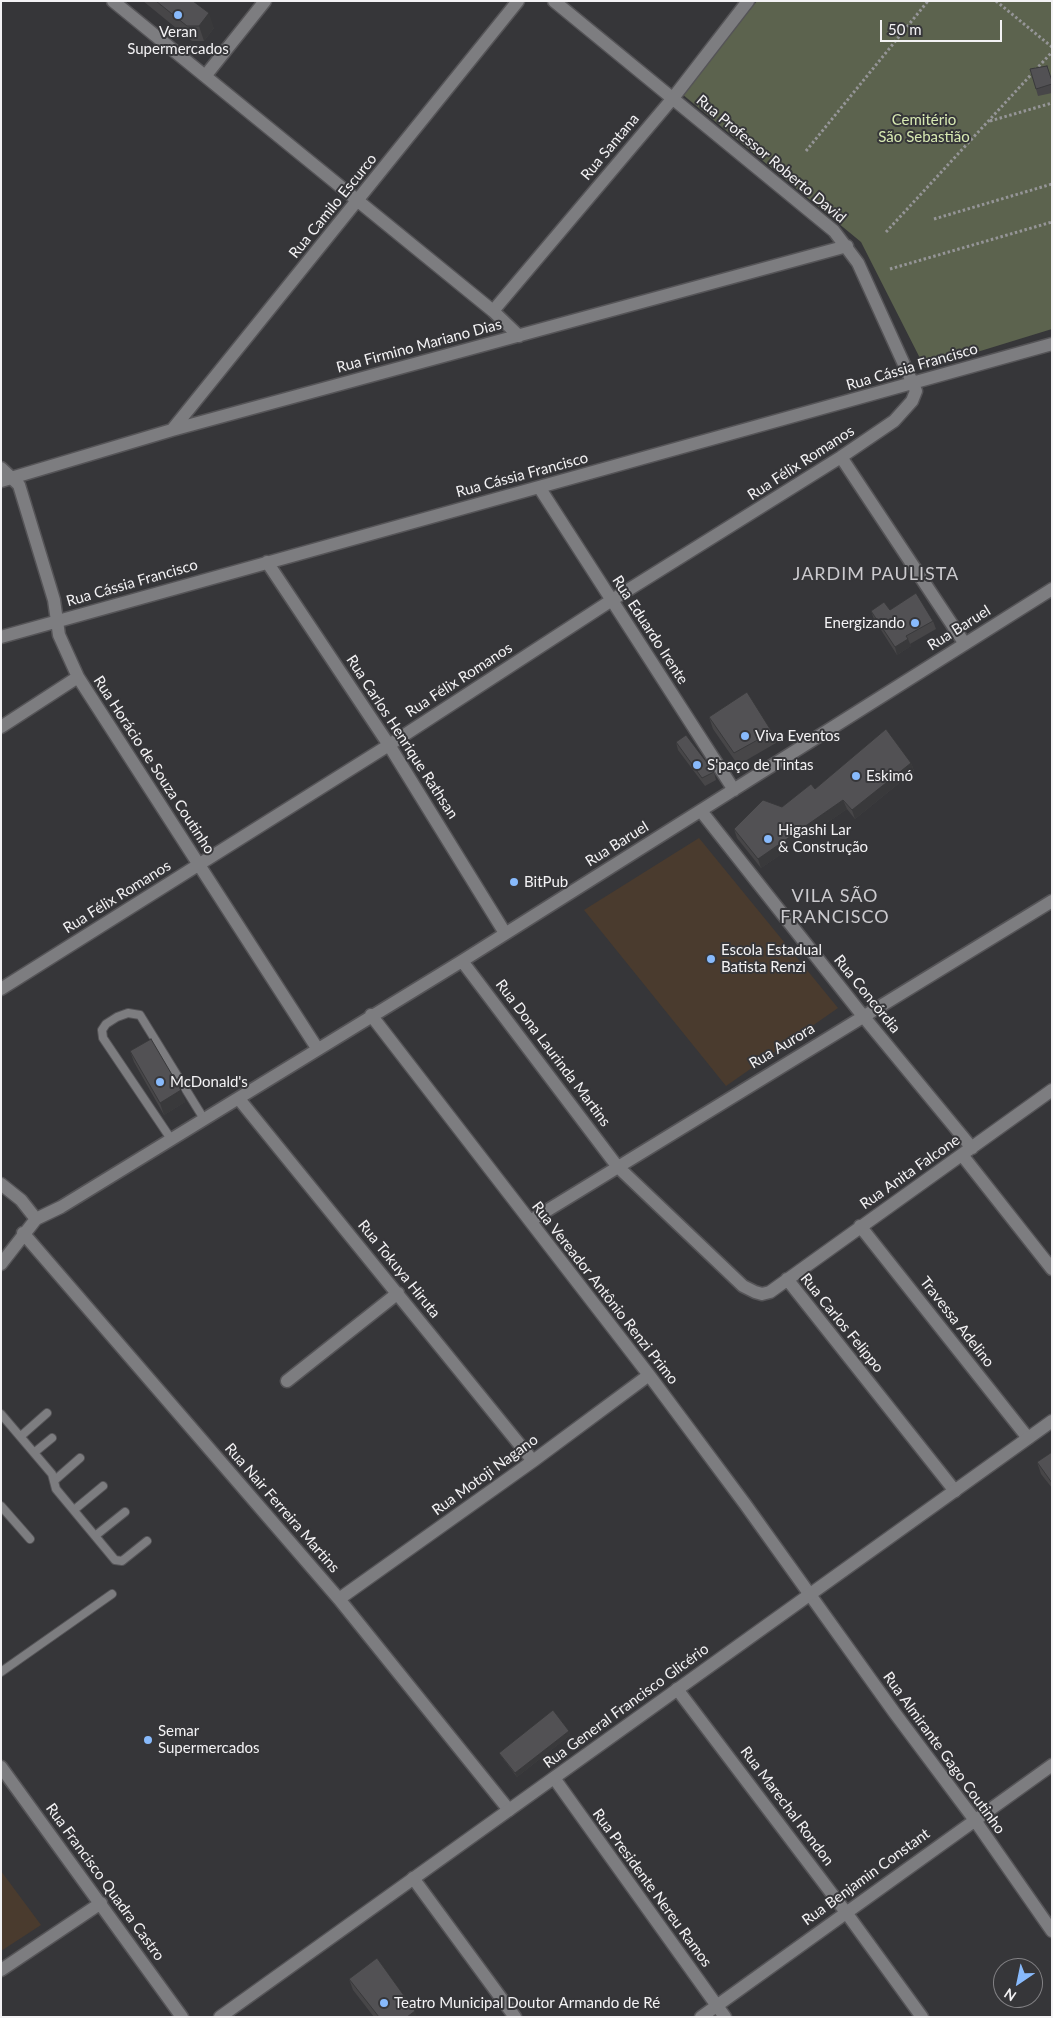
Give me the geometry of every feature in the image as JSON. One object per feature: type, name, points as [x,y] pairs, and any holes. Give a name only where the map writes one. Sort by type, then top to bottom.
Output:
[{"type":"street","points":[[113,1],[493,311],[519,336]]},
{"type":"street","points":[[206,76],[265,1]]},
{"type":"street","name":"Rua Camilo Escurco","points":[[172,430],[518,1]]},
{"type":"street","name":"Rua Professor Roberto David","points":[[554,1],[834,231],[858,263],[913,384]]},
{"type":"street","name":"Rua Santana","points":[[493,311],[673,98],[748,1]]},
{"type":"street","name":"Rua Firmino Mariano Dias","points":[[7,479],[172,430],[847,246]]},
{"type":"street","name":"Rua Cássia Francisco","points":[[1,638],[1052,344]]},
{"type":"street","name":"Rua Félix Romanos","points":[[5,986],[389,745],[612,600],[841,457],[894,421],[905,410],[916,391],[913,384]]},
{"type":"street","points":[[841,457],[965,644]]},
{"type":"street","points":[[1,468],[7,479]]},
{"type":"street","name":"Rua Horácio de Souza Coutinho","points":[[7,479],[20,485],[54,600],[64,649],[78,678],[317,1048]]},
{"type":"street","name":"Rua Eduardo Irente","points":[[539,488],[734,790]]},
{"type":"street","name":"Rua Carlos Henrique Rathsan","points":[[268,562],[389,745],[505,933]]},
{"type":"street","name":"Rua Baruel","points":[[36,1219],[61,1208],[239,1099],[317,1048],[462,961],[1052,589]]},
{"type":"street","points":[[1,727],[78,678]]},
{"type":"street","name":"Rua Concórdia","points":[[701,811],[967,1151],[1052,1269]]},
{"type":"street","name":"Rua Aurora","points":[[530,1221],[1052,901]]},
{"type":"street","name":"Rua Dona Laurinda Martins","points":[[462,961],[617,1166]]},
{"type":"street","points":[[1,973],[5,986]]},
{"type":"street","name":"Rua Vereador Antônio Renzi Primo","points":[[371,1015],[648,1375],[810,1594]]},
{"type":"street","name":"Rua Anita Falcone","points":[[786,1279],[1052,1090]]},
{"type":"street","name":"Rua Tokuya Hiruta","points":[[239,1099],[534,1461]]},
{"type":"street","name":"Rua Carlos Felippo","points":[[617,1166],[743,1286],[762,1294],[770,1292],[786,1279],[955,1490]]},
{"type":"street","points":[[1,1184],[22,1200],[36,1219],[23,1233],[1,1264]]},
{"type":"street","name":"Travessa Adelino","points":[[860,1226],[1028,1438]]},
{"type":"street","name":"Rua Nair Ferreira Martins","points":[[23,1233],[339,1599],[509,1810]]},
{"type":"street","points":[[287,1381],[398,1293]]},
{"type":"street","name":"Rua Motoji Nagano","points":[[339,1599],[534,1461],[648,1375]]},
{"type":"street","name":"Rua General Francisco Glicério","points":[[220,2017],[1052,1421]]},
{"type":"street","name":"Rua Almirante Gago Coutinho","points":[[810,1594],[894,1712],[974,1819],[1052,1931]]},
{"type":"street","name":"Rua Marechal Rondon","points":[[677,1689],[845,1911],[922,2017]]},
{"type":"street","name":"Rua Benjamin Constant","points":[[701,2017],[845,1911],[1052,1764]]},
{"type":"street","name":"Rua Francisco Quadra Castro","points":[[1,1767],[182,2017]]},
{"type":"street","name":"Rua Presidente Nereu Ramos","points":[[554,1778],[725,2017]]},
{"type":"street","points":[[413,1878],[515,2017]]},
{"type":"street","points":[[1,1970],[101,1903]]},
{"type":"lane","points":[[172,1139],[103,1038],[102,1030],[106,1024],[117,1017],[128,1013],[140,1015],[204,1119]]},
{"type":"lane","points":[[20,1436],[47,1413]]},
{"type":"lane","points":[[1,1414],[55,1480],[56,1489],[118,1562],[147,1542]]},
{"type":"lane","points":[[34,1452],[52,1438]]},
{"type":"lane","points":[[55,1480],[80,1458]]},
{"type":"lane","points":[[74,1510],[104,1486]]},
{"type":"lane","points":[[1,1506],[30,1539]]},
{"type":"lane","points":[[95,1536],[125,1512]]},
{"type":"lane","points":[[1,1672],[112,1594]]},
{"type":"path","points":[[806,151],[928,1]]},
{"type":"path","points":[[996,1],[1052,47]]},
{"type":"path","points":[[886,232],[1052,52]]},
{"type":"path","points":[[989,121],[1052,104]]},
{"type":"path","points":[[934,218],[1052,184]]},
{"type":"path","points":[[890,269],[1052,222]]},
{"type":"shaded area","name":"Escola Estadual Batista Renzi","points":[[699,838],[838,1008],[726,1086],[584,910]]},
{"type":"shaded area","points":[[1,1871],[41,1925],[1,1951]]},
{"type":"green space","name":"Cemitério São Sebastião","points":[[757,1],[1052,1],[1052,329],[925,368],[861,242],[682,94]]},
{"type":"building","points":[[156,1],[193,1],[209,13],[199,26],[187,26]]},
{"type":"building","points":[[1047,66],[1052,84],[1036,89],[1030,69]]},
{"type":"building","points":[[916,593],[933,621],[906,636],[908,639],[895,647],[871,611],[884,602],[890,610]]},
{"type":"building","name":"Viva Eventos","points":[[747,692],[772,732],[734,753],[709,717]]},
{"type":"building","points":[[886,729],[911,763],[852,810],[843,800],[758,859],[734,829],[763,800],[782,807],[811,784],[815,789]]},
{"type":"building","name":"S'paço de Tintas","points":[[686,735],[714,772],[702,778],[676,742]]},
{"type":"building","name":"McDonald's","points":[[151,1039],[181,1090],[160,1103],[130,1051]]},
{"type":"building","points":[[1052,1452],[1052,1483],[1037,1462]]},
{"type":"building","points":[[553,1710],[569,1731],[515,1773],[499,1753]]},
{"type":"building","name":"Teatro Municipal Doutor Armando de Ré","points":[[377,1958],[415,2011],[407,2017],[379,2017],[349,1979]]},
{"type":"place","name":"Veran Supermercados","points":[[178,15]]},
{"type":"place","name":"Energizando","points":[[915,623]]},
{"type":"place","name":"Viva Eventos","points":[[745,736]]},
{"type":"place","name":"S'paço de Tintas","points":[[697,765]]},
{"type":"place","name":"Eskimó","points":[[856,776]]},
{"type":"place","name":"Higashi Lar & Construção","points":[[768,839]]},
{"type":"place","name":"BitPub","points":[[514,882]]},
{"type":"place","name":"Escola Estadual Batista Renzi","points":[[711,959]]},
{"type":"place","name":"McDonald's","points":[[160,1082]]},
{"type":"place","name":"Semar Supermercados","points":[[148,1740]]},
{"type":"place","name":"Teatro Municipal Doutor Armando de Ré","points":[[384,2003]]},
{"type":"district","name":"JARDIM PAULISTA","points":[[876,574]]},
{"type":"district","name":"VILA SÃO FRANCISCO","points":[[835,906]]}]
